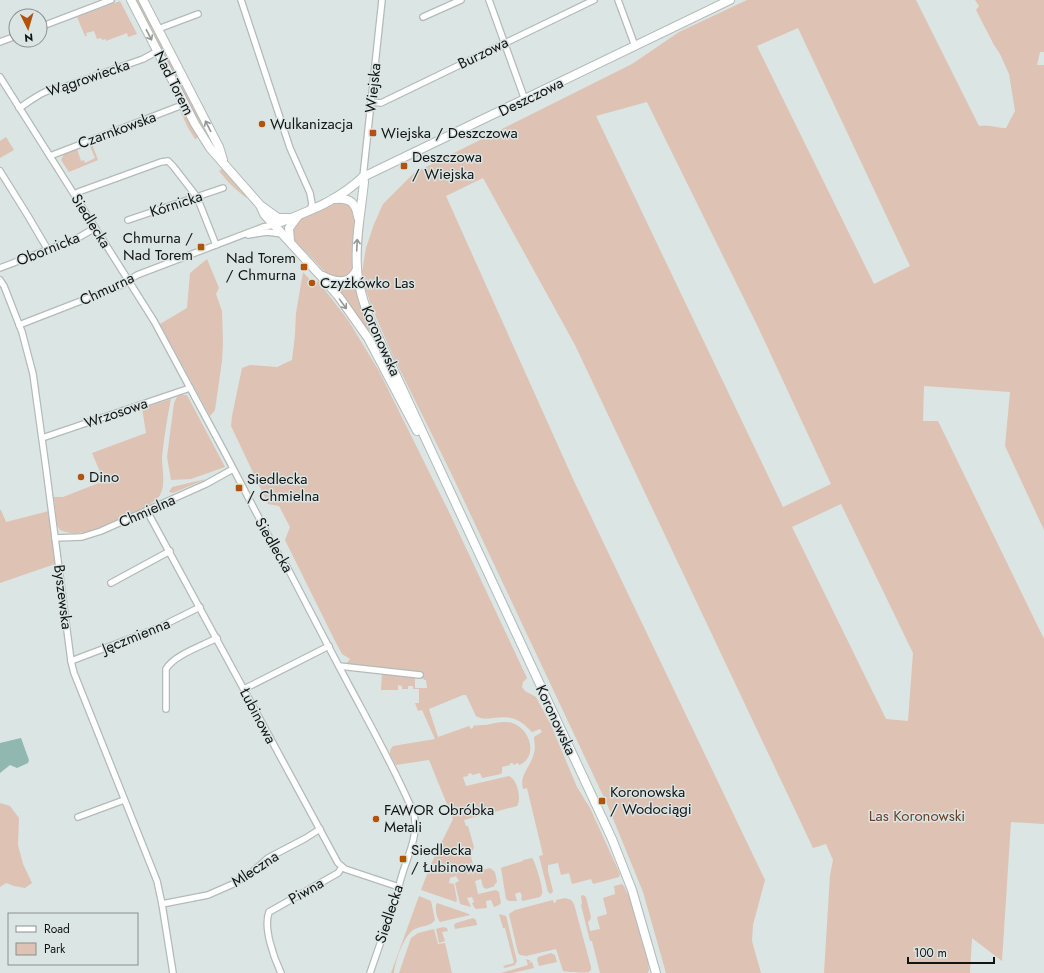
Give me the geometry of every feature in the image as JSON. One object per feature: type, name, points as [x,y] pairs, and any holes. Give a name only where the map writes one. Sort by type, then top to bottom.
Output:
[{"type":"main road","name":"Nad Torem","points":[[131,0],[195,124],[210,148],[224,162],[260,205],[278,218],[295,216]]},
{"type":"main road","name":"Nad Torem","points":[[143,0],[219,147],[224,162]]},
{"type":"main road","name":"Deszczowa","points":[[295,216],[334,200],[363,177],[730,0]]},
{"type":"main road","name":"Koronowska","points":[[363,177],[364,182],[359,222],[357,268],[360,287],[368,315],[612,839],[632,890],[656,973]]},
{"type":"main road","points":[[334,200],[343,199],[352,202],[356,208],[359,222]]},
{"type":"main road","name":"Nad Torem","points":[[260,205],[264,214],[274,225]]},
{"type":"main road","points":[[290,241],[289,228],[295,216]]},
{"type":"main road","name":"Chmurna","points":[[274,225],[295,216]]},
{"type":"main road","name":"Koronowska","points":[[274,225],[339,297],[368,338],[434,463],[441,473]]},
{"type":"main road","points":[[319,274],[340,282],[351,278],[357,268]]},
{"type":"street","points":[[48,24],[111,0]]},
{"type":"street","points":[[241,0],[290,148],[309,190],[312,204],[310,211]]},
{"type":"street","name":"Wiejska","points":[[363,177],[382,0]]},
{"type":"street","points":[[423,17],[461,0]]},
{"type":"street","points":[[490,0],[525,100]]},
{"type":"street","name":"Burzowa","points":[[371,102],[381,103],[504,42],[594,0]]},
{"type":"street","points":[[618,0],[635,46]]},
{"type":"street","points":[[158,29],[198,14]]},
{"type":"street","name":"Wągrowiecka","points":[[19,108],[55,88],[61,88],[143,59],[158,52]]},
{"type":"street","name":"Siedlecka","points":[[0,77],[154,321],[273,545],[287,566],[377,736],[414,814],[416,822],[414,836],[399,887],[370,973]]},
{"type":"street","name":"Czarnkowska","points":[[50,156],[185,104]]},
{"type":"street","points":[[74,194],[81,190],[165,161],[171,156]]},
{"type":"street","points":[[165,161],[171,164],[197,197],[216,245]]},
{"type":"street","points":[[0,171],[48,250]]},
{"type":"street","name":"Kórnicka","points":[[128,220],[223,188]]},
{"type":"street","name":"Chmurna","points":[[19,326],[122,285],[137,274],[240,237],[263,227],[274,225]]},
{"type":"street","name":"Obornicka","points":[[0,268],[76,239],[95,228]]},
{"type":"street","name":"Chmurna","points":[[240,237],[264,232],[283,234]]},
{"type":"street","name":"Byszewska","points":[[0,280],[4,286],[19,326],[33,374],[71,661],[74,673],[157,882],[173,973]]},
{"type":"street","name":"Wrzosowa","points":[[42,438],[190,388]]},
{"type":"street","name":"Chmielna","points":[[55,538],[71,538],[90,535],[148,511],[206,484],[233,469]]},
{"type":"street","name":"Łubinowa","points":[[148,511],[342,868]]},
{"type":"street","points":[[111,583],[170,551]]},
{"type":"street","name":"Jęczmienna","points":[[71,661],[158,628],[200,607]]},
{"type":"street","points":[[166,709],[166,669],[169,664],[216,638]]},
{"type":"street","points":[[244,689],[329,646]]},
{"type":"street","points":[[339,666],[420,675]]},
{"type":"street","points":[[78,817],[124,800]]},
{"type":"street","name":"Mleczna","points":[[162,904],[208,895],[233,884],[251,873],[268,858],[320,829]]},
{"type":"street","points":[[342,868],[399,887]]},
{"type":"street","name":"Piwna","points":[[281,973],[270,941],[267,920],[269,912],[338,873],[342,868]]},
{"type":"green space","points":[[134,0],[140,0],[217,152],[204,132]]},
{"type":"green space","name":"Las Koronowski","points":[[747,0],[916,0],[979,126],[986,125],[1006,128],[1015,111],[1009,74],[976,10],[979,6],[975,0],[1044,0],[1044,52],[1040,52],[1037,65],[1044,65],[1044,530],[1005,446],[1010,392],[924,386],[923,421],[938,421],[1044,639],[1044,824],[1011,822],[1002,961],[972,938],[970,973],[824,973],[830,875],[833,860],[826,844],[813,848],[575,345],[483,178],[446,196],[573,479],[765,880],[753,925],[752,941],[761,973],[666,973],[643,892],[607,804],[451,473],[394,358],[372,308],[364,284],[362,272],[366,248],[383,204],[414,173],[632,64],[679,32]],"holes":[[[798,28],[910,266],[874,284],[757,46]],[[647,102],[758,327],[831,484],[783,507],[596,116]],[[841,504],[913,653],[908,721],[886,719],[792,527]]]},
{"type":"green space","points":[[120,1],[137,34],[128,37],[127,33],[106,41],[106,39],[97,39],[94,31],[86,33],[87,36],[85,36],[77,17]]},
{"type":"green space","points":[[182,108],[199,137],[195,139],[180,110]]},
{"type":"green space","points":[[6,137],[14,150],[0,158],[0,141]]},
{"type":"green space","points":[[92,144],[98,160],[69,172],[61,160],[64,154],[77,149],[81,161],[84,160],[85,163],[95,158],[90,146]]},
{"type":"green space","points":[[222,169],[247,197],[247,198],[219,171]]},
{"type":"green space","points":[[334,202],[347,202],[356,212],[354,267],[351,274],[341,279],[328,275],[294,241],[291,232],[295,221]]},
{"type":"green space","points":[[207,259],[219,288],[216,294],[222,311],[223,342],[222,361],[215,410],[210,416],[160,324],[187,308],[190,273]]},
{"type":"green space","points":[[303,272],[314,284],[318,281],[348,320],[379,371],[450,514],[527,678],[523,682],[522,687],[525,691],[536,697],[551,725],[577,787],[590,808],[620,874],[619,877],[593,884],[591,879],[572,884],[569,873],[561,875],[558,863],[548,865],[553,891],[551,894],[548,892],[539,856],[543,855],[527,788],[523,789],[522,784],[524,775],[535,751],[534,737],[542,732],[540,729],[532,732],[523,723],[514,719],[504,717],[486,719],[478,717],[476,716],[466,695],[463,695],[429,709],[438,737],[469,726],[471,729],[473,726],[505,722],[512,723],[524,731],[530,743],[529,756],[519,765],[518,763],[513,765],[513,763],[510,763],[510,765],[502,767],[501,774],[482,778],[480,773],[472,775],[471,773],[468,774],[468,776],[463,777],[466,786],[509,776],[514,781],[518,790],[519,799],[517,806],[464,820],[466,826],[468,826],[474,847],[470,853],[475,872],[490,868],[495,872],[497,882],[494,885],[495,886],[486,889],[483,887],[481,879],[475,881],[478,894],[496,890],[499,892],[501,903],[494,907],[491,900],[486,901],[487,908],[476,909],[472,903],[474,902],[472,897],[467,898],[471,907],[460,904],[455,883],[459,881],[456,876],[450,878],[449,883],[454,884],[457,900],[456,902],[421,890],[431,864],[453,819],[429,760],[396,765],[390,754],[390,750],[393,746],[435,739],[422,710],[418,711],[415,703],[419,703],[419,689],[413,689],[413,686],[408,686],[408,689],[402,689],[402,686],[398,685],[398,690],[381,690],[382,673],[420,676],[421,679],[415,678],[415,688],[427,688],[426,680],[424,680],[422,675],[346,664],[350,659],[342,654],[285,540],[290,527],[279,506],[268,504],[231,426],[242,368],[250,365],[277,367],[292,360],[296,313]]},
{"type":"green space","points":[[355,278],[397,382],[332,285]]},
{"type":"green space","points":[[178,395],[187,395],[225,467],[191,479],[171,480],[167,457],[174,403]]},
{"type":"green space","points":[[171,399],[162,457],[163,487],[160,495],[155,501],[135,514],[97,529],[76,533],[69,533],[60,530],[57,525],[54,497],[63,497],[104,481],[92,453],[146,433],[142,408]]},
{"type":"green space","points":[[206,479],[173,493],[169,492],[172,487]]},
{"type":"green space","points":[[0,510],[6,522],[49,511],[55,564],[0,583]]},
{"type":"green space","points":[[0,803],[10,806],[19,818],[18,845],[23,864],[32,883],[25,888],[6,883],[0,887]]},
{"type":"green space","points":[[532,858],[539,876],[542,894],[540,897],[523,901],[521,899],[522,896],[520,892],[515,894],[517,901],[509,901],[506,899],[501,868]]},
{"type":"green space","points":[[622,884],[627,893],[629,893],[648,960],[648,973],[600,973],[592,941],[590,941],[581,905],[581,896],[583,895],[586,897],[591,917],[588,922],[590,931],[600,929],[597,917],[607,914],[603,898],[615,894],[614,886]]},
{"type":"green space","points":[[419,896],[431,901],[435,920],[429,925],[415,929],[407,936],[398,955],[394,973],[391,973]]},
{"type":"green space","points":[[565,898],[571,900],[574,904],[591,967],[589,972],[563,971],[556,949],[526,956],[518,953],[509,914],[515,910],[553,900],[554,903],[556,900]]},
{"type":"green space","points":[[437,903],[470,915],[440,922],[436,913]]},
{"type":"green space","points":[[499,914],[506,916],[517,961],[515,965],[505,968],[503,966],[514,963],[505,928],[503,928]]},
{"type":"green space","points":[[473,918],[476,920],[477,925],[455,929],[454,925],[456,923]]},
{"type":"green space","points":[[443,927],[447,928],[448,931],[442,932],[445,941],[439,943],[436,929]]},
{"type":"green space","points":[[434,929],[438,944],[445,943],[452,973],[399,973],[411,938],[418,933]]},
{"type":"green space","points":[[551,953],[555,955],[557,962],[539,966],[537,960],[538,957]]},
{"type":"green space","points":[[526,959],[531,961],[528,963],[532,962],[534,968],[512,973],[501,973],[528,965]]},
{"type":"shaded area","points":[[21,738],[29,760],[28,763],[17,768],[10,765],[0,773],[0,743]]},
{"type":"place","name":"Wulkanizacja","points":[[262,124]]},
{"type":"place","name":"Wiejska / Deszczowa","points":[[373,133]]},
{"type":"place","name":"Deszczowa / Wiejska","points":[[404,166]]},
{"type":"place","name":"Chmurna / Nad Torem","points":[[201,247]]},
{"type":"place","name":"Nad Torem / Chmurna","points":[[304,267]]},
{"type":"place","name":"Czyżkówko Las","points":[[312,283]]},
{"type":"place","name":"Dino","points":[[81,477]]},
{"type":"place","name":"Siedlecka / Chmielna","points":[[239,488]]},
{"type":"place","name":"Koronowska / Wodociągi","points":[[602,801]]},
{"type":"place","name":"FAWOR Obróbka Metali","points":[[376,819]]},
{"type":"place","name":"Siedlecka / Łubinowa","points":[[403,859]]}]
